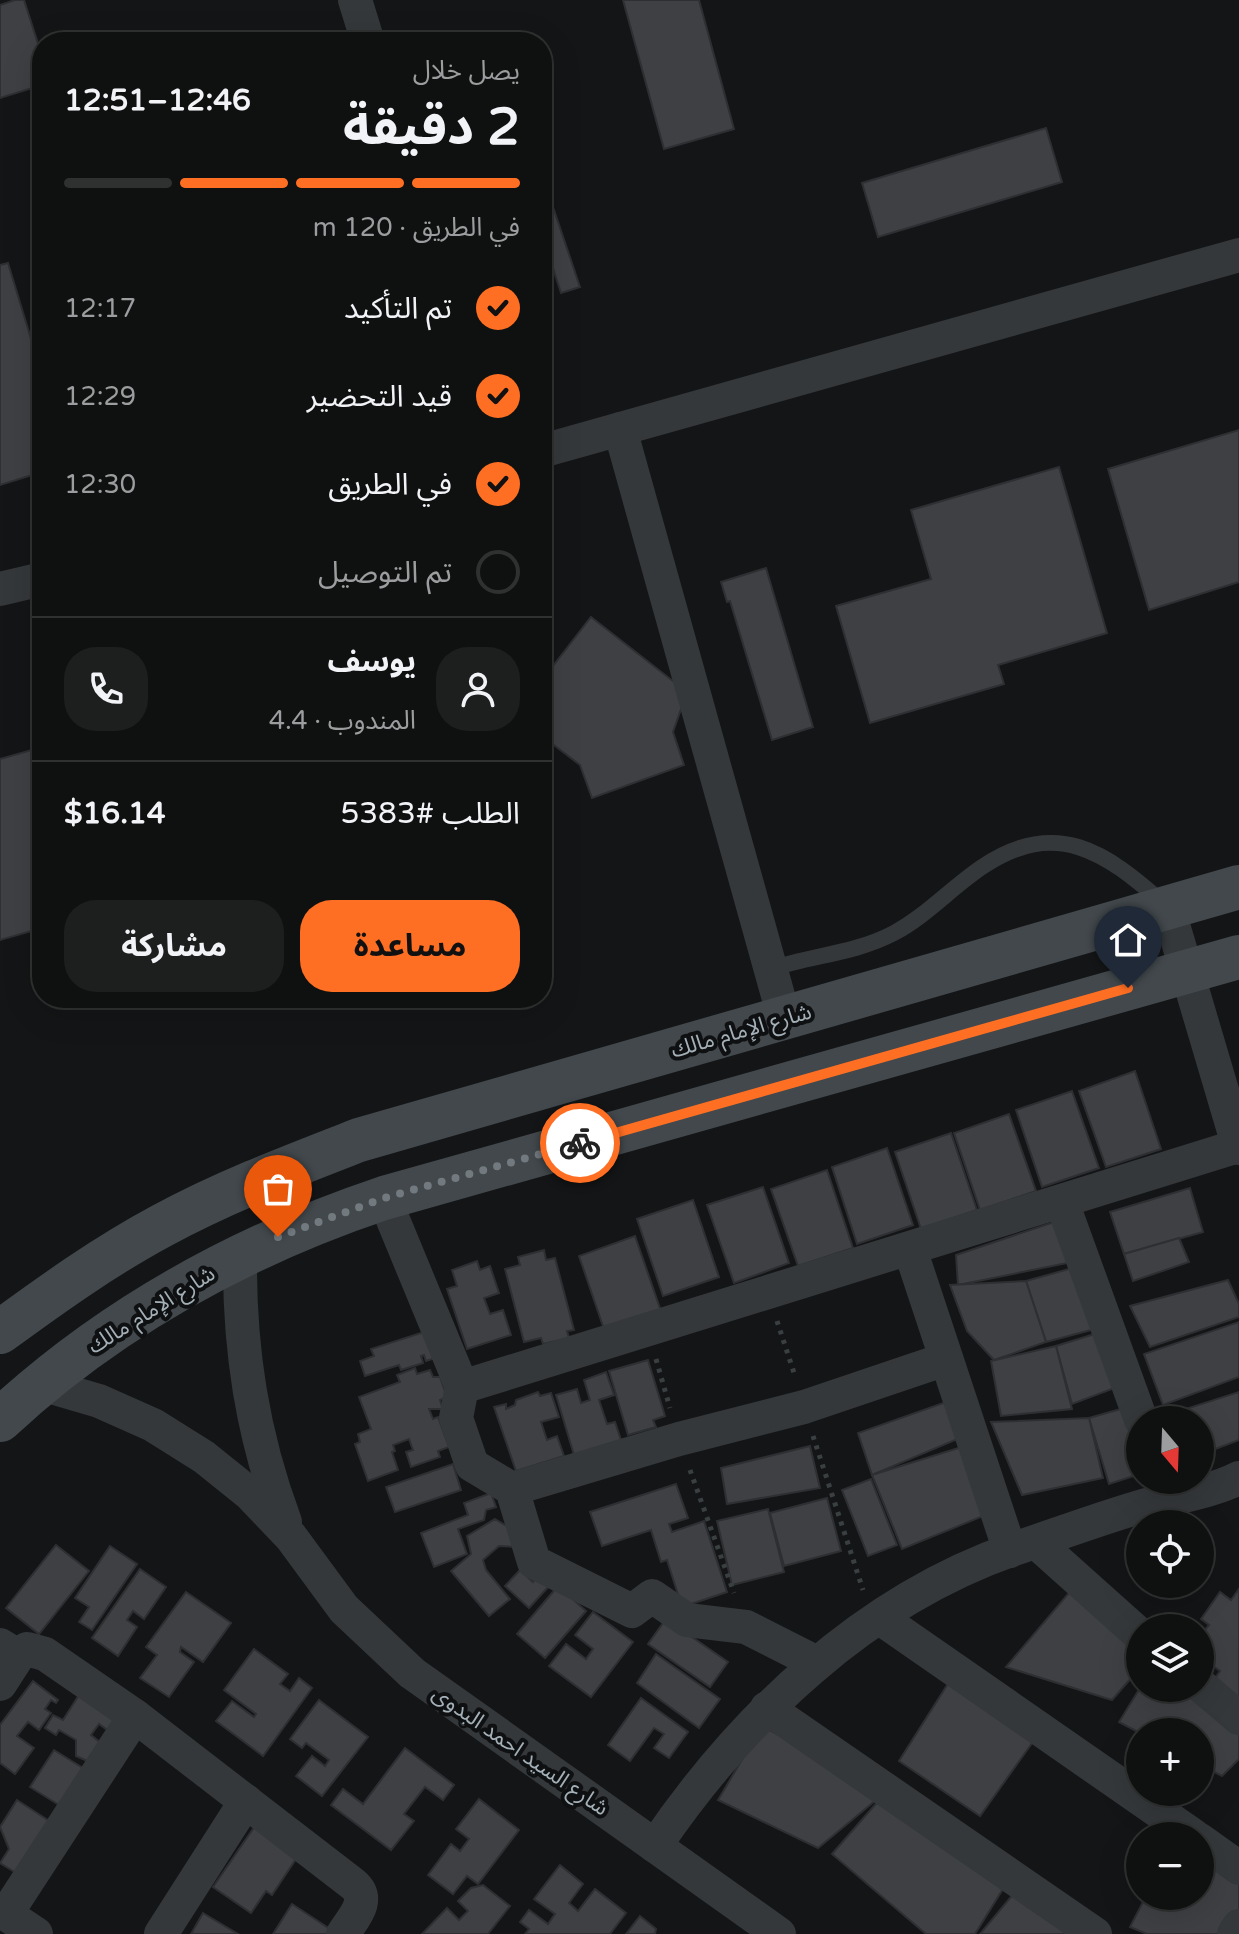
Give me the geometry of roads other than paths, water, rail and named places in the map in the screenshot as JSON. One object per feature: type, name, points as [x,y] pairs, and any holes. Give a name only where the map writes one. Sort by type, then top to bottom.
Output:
[{"type":"street","points":[[355,0],[365,32]]},
{"type":"street","points":[[552,448],[1239,255]]},
{"type":"street","points":[[620,429],[784,1017]]},
{"type":"street","points":[[0,589],[32,581]]},
{"type":"street","name":"شارع الإمام مالك","points":[[0,1332],[71,1280],[162,1225],[259,1179],[359,1140],[1239,887]]},
{"type":"street","points":[[462,1387],[1239,1147],[1168,908]]},
{"type":"street","name":"شارع الإمام مالك","points":[[0,1420],[41,1384],[131,1316],[240,1255],[319,1220],[384,1198],[1239,957]]},
{"type":"street","points":[[384,1198],[462,1387],[456,1418],[472,1465],[512,1489],[534,1562],[632,1611],[652,1596],[687,1620],[746,1627],[817,1663]]},
{"type":"street","points":[[1062,1202],[1136,1406]]},
{"type":"street","points":[[910,1249],[946,1359],[1023,1547],[1126,1624]]},
{"type":"street","name":"شارع السيد احمد البدوى","points":[[240,1255],[244,1370],[255,1427],[291,1537]]},
{"type":"street","points":[[512,1489],[679,1439],[804,1407],[946,1359]]},
{"type":"street","name":"شارع السيد احمد البدوى","points":[[41,1384],[99,1401],[178,1441],[250,1494],[291,1537],[344,1609],[412,1673],[779,1934]]},
{"type":"street","points":[[1214,1485],[1236,1483]]},
{"type":"street","points":[[655,1846],[728,1748],[767,1708],[817,1663],[880,1618],[947,1580],[1154,1494]]},
{"type":"street","points":[[880,1618],[1174,1822]]},
{"type":"street","points":[[6,1661],[27,1649],[45,1654],[135,1716],[359,1889],[362,1902],[343,1934]]},
{"type":"street","points":[[1214,1697],[1239,1718]]},
{"type":"street","points":[[767,1708],[1095,1934]]},
{"type":"street","points":[[18,1924],[135,1716]]},
{"type":"street","points":[[161,1934],[246,1801]]},
{"type":"street","points":[[1214,1850],[1239,1868]]},
{"type":"street","points":[[1234,1934],[1239,1926]]},
{"type":"lane","points":[[771,969],[870,945],[921,916],[983,867],[1012,851],[1049,841],[1097,852],[1130,874],[1168,908]]}]
